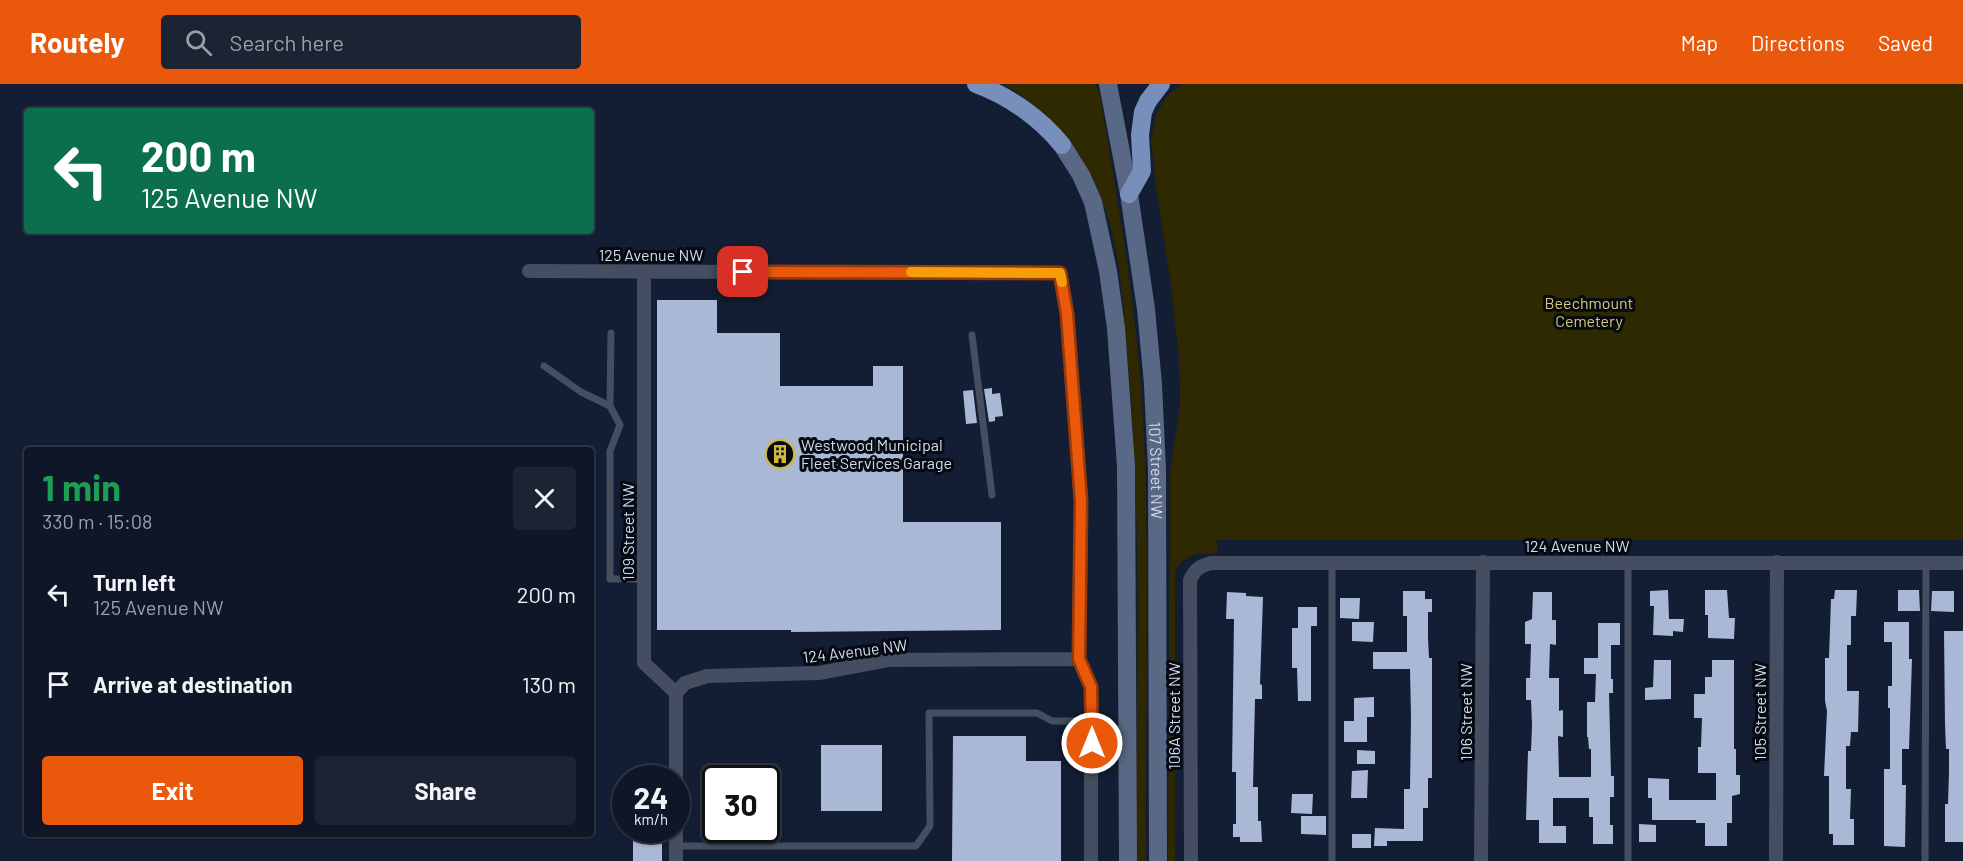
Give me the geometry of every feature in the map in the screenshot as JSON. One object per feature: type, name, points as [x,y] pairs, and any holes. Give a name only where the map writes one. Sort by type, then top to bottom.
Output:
[{"type":"highway","points":[[976,84],[1010,101],[1031,115],[1051,131],[1062,145]]},
{"type":"highway","points":[[1129,194],[1142,171],[1140,135],[1143,112],[1161,84]]},
{"type":"main road","name":"107 Street NW","points":[[1108,84],[1129,194],[1146,309],[1156,450],[1158,861]]},
{"type":"main road","name":"107 Street NW","points":[[1062,145],[1082,175],[1093,202],[1108,271],[1116,328],[1126,466],[1128,861]]},
{"type":"street","name":"125 Avenue NW","points":[[530,271],[1060,273],[1067,314],[1081,501],[1079,659]]},
{"type":"street","name":"109 Street NW","points":[[644,272],[644,663],[676,693]]},
{"type":"street","name":"106 Street NW","points":[[1481,861],[1483,562]]},
{"type":"street","name":"105 Street NW","points":[[1776,861],[1777,562]]},
{"type":"street","name":"124 Avenue NW","points":[[1194,571],[1211,564],[1963,563]]},
{"type":"street","name":"106A Street NW","points":[[1191,861],[1190,580],[1194,571]]},
{"type":"street","name":"124 Avenue NW","points":[[676,693],[685,683],[707,676],[819,673],[888,660],[1079,659]]},
{"type":"street","points":[[1079,659],[1091,687],[1091,861]]},
{"type":"street","points":[[676,693],[676,765]]},
{"type":"street","points":[[676,846],[676,861]]},
{"type":"lane","points":[[611,333],[610,406],[620,425],[610,451],[610,579],[644,579]]},
{"type":"lane","points":[[972,335],[992,495]]},
{"type":"lane","points":[[544,366],[581,392],[610,406]]},
{"type":"lane","points":[[1628,562],[1628,861]]},
{"type":"lane","points":[[1332,563],[1332,861]]},
{"type":"lane","points":[[1925,861],[1926,563]]},
{"type":"lane","points":[[676,846],[916,846],[930,826],[929,713],[1037,713],[1052,721],[1091,721]]},
{"type":"green space","points":[[1003,84],[1095,84],[1100,95],[1127,266],[1138,352],[1144,438],[1147,544],[1146,861],[1136,861],[1138,612],[1136,487],[1133,425],[1118,262],[1103,203],[1087,167],[1064,134],[1050,120],[1036,107]]},
{"type":"green space","name":"Beechmount Cemetery","points":[[1183,84],[1963,84],[1963,540],[1217,540],[1217,553],[1188,557],[1175,571],[1175,861],[1168,861],[1170,471],[1180,406],[1179,357],[1151,139],[1156,115],[1167,96]]},
{"type":"building","name":"Westwood Municipal Fleet Services Garage","points":[[657,300],[717,300],[717,333],[780,333],[780,386],[873,386],[873,366],[903,366],[903,522],[1001,522],[1001,630],[791,632],[791,630],[657,630]]},
{"type":"building","points":[[992,388],[992,394],[1000,393],[1003,416],[995,417],[995,421],[989,422],[984,389]]},
{"type":"building","points":[[973,390],[977,423],[966,424],[963,391]]},
{"type":"building","points":[[1668,590],[1669,619],[1684,619],[1683,632],[1673,631],[1673,636],[1653,635],[1654,606],[1650,606],[1650,591]]},
{"type":"building","points":[[1705,590],[1727,590],[1729,618],[1735,618],[1734,639],[1708,638]]},
{"type":"building","points":[[1835,590],[1857,590],[1856,616],[1851,616],[1851,645],[1847,645],[1847,691],[1859,691],[1858,732],[1851,732],[1850,746],[1846,746],[1846,789],[1851,789],[1850,819],[1854,819],[1854,845],[1833,845],[1833,834],[1829,834],[1829,776],[1824,776],[1827,711],[1825,658],[1829,658],[1831,599],[1834,599]]},
{"type":"building","points":[[1898,590],[1919,590],[1920,611],[1898,611]]},
{"type":"building","points":[[1403,591],[1425,591],[1425,599],[1432,599],[1432,612],[1428,612],[1428,638],[1429,658],[1432,658],[1432,778],[1428,778],[1428,808],[1423,808],[1423,841],[1387,841],[1387,846],[1374,846],[1375,828],[1404,829],[1404,789],[1410,789],[1410,669],[1373,669],[1373,652],[1407,652],[1407,616],[1403,616]]},
{"type":"building","points":[[1932,591],[1954,591],[1954,612],[1931,611]]},
{"type":"building","points":[[1227,592],[1263,597],[1260,684],[1262,685],[1262,699],[1255,699],[1253,787],[1258,787],[1258,821],[1261,821],[1262,842],[1240,842],[1240,837],[1233,837],[1233,824],[1236,824],[1236,772],[1232,772],[1234,619],[1226,619]]},
{"type":"building","points":[[1533,592],[1552,592],[1552,620],[1556,620],[1556,645],[1550,644],[1549,678],[1559,678],[1559,711],[1563,710],[1563,737],[1558,736],[1559,777],[1591,777],[1591,749],[1589,749],[1587,737],[1587,702],[1595,702],[1596,674],[1584,674],[1584,658],[1598,658],[1598,623],[1620,623],[1620,645],[1611,645],[1613,693],[1609,693],[1611,776],[1614,776],[1614,797],[1610,797],[1613,844],[1593,844],[1593,817],[1589,817],[1589,798],[1553,798],[1553,826],[1566,826],[1566,843],[1539,843],[1539,820],[1526,820],[1528,751],[1531,751],[1532,725],[1531,700],[1526,700],[1526,678],[1530,678],[1531,644],[1525,644],[1525,622],[1532,619]]},
{"type":"building","points":[[1340,598],[1360,598],[1359,619],[1340,618]]},
{"type":"building","points":[[1298,607],[1317,607],[1317,626],[1311,626],[1311,701],[1298,701],[1297,668],[1292,668],[1292,628],[1298,628]]},
{"type":"building","points":[[1352,622],[1374,622],[1373,642],[1352,641]]},
{"type":"building","points":[[1884,622],[1909,622],[1909,659],[1912,659],[1909,749],[1902,749],[1902,785],[1906,785],[1905,847],[1884,846],[1884,769],[1890,769],[1888,686],[1892,686],[1892,642],[1884,642]]},
{"type":"building","points":[[1944,631],[1963,631],[1963,842],[1945,842],[1949,749],[1946,749]]},
{"type":"building","points":[[1654,660],[1671,660],[1671,699],[1645,700],[1645,688],[1653,687]]},
{"type":"building","points":[[1712,660],[1734,660],[1734,749],[1736,749],[1736,775],[1740,775],[1740,794],[1732,796],[1732,823],[1727,823],[1727,846],[1705,846],[1705,823],[1696,823],[1696,820],[1652,820],[1652,798],[1648,798],[1648,778],[1669,779],[1669,800],[1716,800],[1716,773],[1698,773],[1698,747],[1701,747],[1702,718],[1694,718],[1694,694],[1705,694],[1705,677],[1712,677]]},
{"type":"building","points":[[1374,697],[1374,717],[1367,717],[1367,742],[1344,742],[1344,721],[1354,721],[1354,698]]},
{"type":"building","points":[[953,736],[1026,736],[1026,761],[1061,761],[1061,861],[952,861]]},
{"type":"building","points":[[821,745],[882,745],[882,811],[821,811]]},
{"type":"building","points":[[1357,750],[1375,751],[1375,764],[1357,764]]},
{"type":"building","points":[[1368,770],[1367,798],[1351,798],[1352,771]]},
{"type":"building","points":[[1292,794],[1313,794],[1312,814],[1291,813]]},
{"type":"building","points":[[1301,816],[1326,816],[1326,835],[1301,834]]},
{"type":"building","points":[[1639,824],[1656,825],[1656,842],[1639,842]]},
{"type":"building","points":[[1352,834],[1371,834],[1371,848],[1352,848]]},
{"type":"building","points":[[633,843],[662,843],[662,861],[633,861]]},
{"type":"slow traffic","points":[[911,272],[1060,273],[1062,282]]},
{"type":"place","name":"Westwood Municipal Fleet Services Garage","points":[[780,454]]},
{"type":"route","points":[[743,272],[1060,273],[1067,314],[1081,501],[1079,659],[1091,687],[1092,743]]}]
